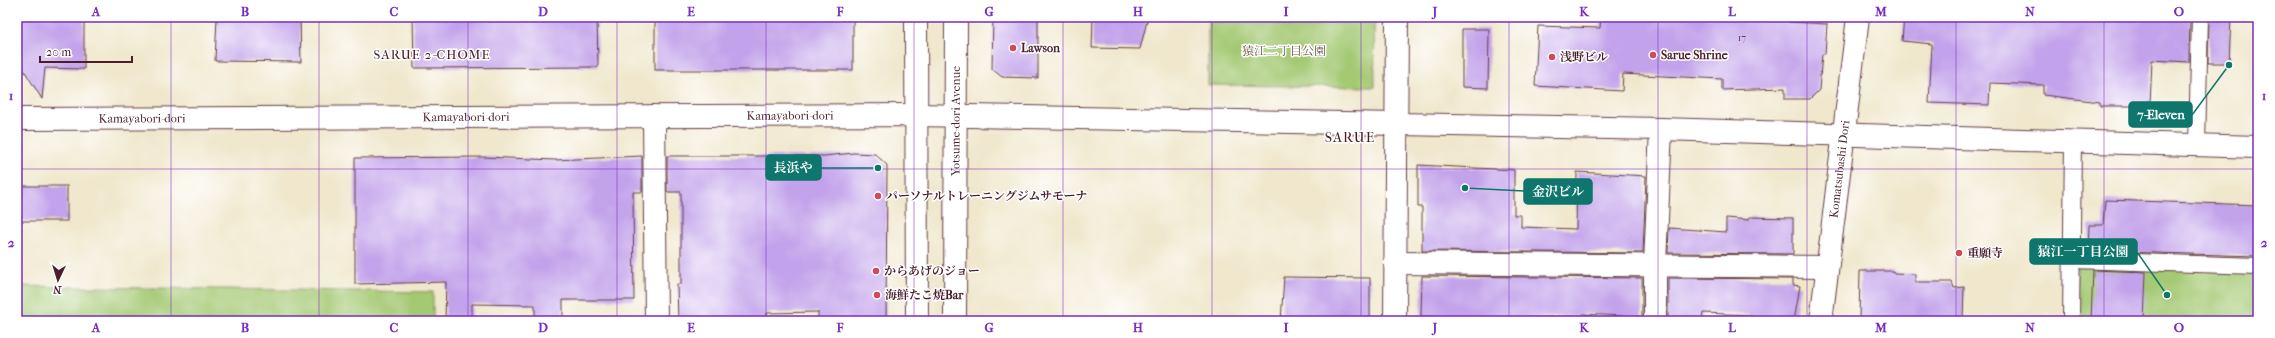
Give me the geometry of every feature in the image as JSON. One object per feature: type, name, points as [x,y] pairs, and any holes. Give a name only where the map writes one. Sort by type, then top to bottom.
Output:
[{"type":"street","points":[[916,17],[917,321]]},
{"type":"street","name":"Yotsume-dori Avenue","points":[[955,321],[956,17]]},
{"type":"street","points":[[1395,321],[1394,262],[1397,17]]},
{"type":"street","name":"Komatsubashi Dori","points":[[1821,321],[1858,17]]},
{"type":"street","name":"Kamayabori-dori","points":[[17,119],[916,115],[1661,129],[1844,136],[2197,144],[2258,147]]},
{"type":"street","points":[[654,116],[656,321]]},
{"type":"street","points":[[1655,321],[1661,129]]},
{"type":"street","points":[[1394,262],[1827,267]]},
{"type":"lane","points":[[2197,144],[2200,17]]},
{"type":"lane","points":[[2071,321],[2073,141]]},
{"type":"lane","points":[[2072,260],[2258,266]]},
{"type":"green space","name":"猿江二丁目公園","points":[[1208,17],[1374,17],[1375,87],[1208,85]]},
{"type":"green space","points":[[2077,265],[2258,270],[2258,321],[2076,321]]},
{"type":"green space","points":[[17,286],[433,292],[433,321],[17,321]]},
{"type":"building","points":[[17,17],[84,17],[84,69],[45,68],[42,99],[24,70],[17,70]]},
{"type":"building","points":[[217,17],[300,17],[301,62],[215,61]]},
{"type":"building","points":[[413,17],[597,17],[598,67],[414,68]]},
{"type":"building","points":[[655,17],[853,17],[853,70],[655,70]]},
{"type":"building","points":[[993,17],[1038,17],[1038,78],[1002,77],[992,69]]},
{"type":"building","points":[[1093,17],[1148,17],[1140,49],[1092,48]]},
{"type":"building","points":[[1601,17],[1788,17],[1789,22],[1827,24],[1825,54],[1822,54],[1819,90],[1810,99],[1785,99],[1785,88],[1722,90],[1722,79],[1623,74],[1622,91],[1535,86],[1538,26],[1600,28]]},
{"type":"building","points":[[1904,17],[1949,21],[1949,17],[2190,17],[2189,62],[2152,60],[2150,106],[2100,106],[2100,102],[2043,95],[2043,85],[1990,83],[1989,105],[1929,103],[1932,44],[1902,41]]},
{"type":"building","points":[[2209,17],[2231,17],[2229,63],[2208,63]]},
{"type":"building","points":[[1462,29],[1489,29],[1488,88],[1462,87]]},
{"type":"building","points":[[854,153],[875,154],[887,165],[886,321],[818,321],[818,312],[767,313],[767,321],[678,321],[677,284],[681,284],[681,192],[667,192],[667,156],[824,156]]},
{"type":"building","points":[[642,156],[642,192],[633,192],[634,300],[563,300],[563,321],[535,321],[535,305],[472,304],[472,321],[445,321],[446,282],[355,284],[355,158],[484,157],[555,160]]},
{"type":"building","points":[[1418,165],[1514,170],[1514,215],[1521,215],[1521,227],[1576,229],[1577,172],[1646,176],[1643,253],[1422,251],[1422,207],[1418,207]]},
{"type":"building","points":[[17,186],[67,186],[67,221],[17,221]]},
{"type":"building","points":[[2105,200],[2258,205],[2258,256],[2088,251],[2089,225],[2103,225]]},
{"type":"building","points":[[1749,217],[1793,218],[1793,254],[1668,253],[1669,228],[1726,232],[1726,218],[1749,220]]},
{"type":"building","points":[[2093,270],[2146,272],[2144,321],[2091,321]]},
{"type":"building","points":[[1860,271],[1893,271],[1894,273],[1915,274],[1915,282],[1952,282],[1954,288],[1964,287],[1963,321],[1859,321]]},
{"type":"building","points":[[1422,276],[1642,278],[1642,317],[1583,314],[1583,316],[1506,319],[1421,316]]},
{"type":"building","points":[[1284,277],[1370,278],[1370,321],[1281,321]]},
{"type":"building","points":[[1668,278],[1793,279],[1793,285],[1800,286],[1794,321],[1751,321],[1751,315],[1703,313],[1702,321],[1669,321]]},
{"type":"place","name":"Lawson","points":[[1013,48]]},
{"type":"place","name":"Sarue Shrine","points":[[1653,55]]},
{"type":"place","name":"浅野ビル","points":[[1552,57]]},
{"type":"place","name":"7-Eleven","points":[[2229,65]]},
{"type":"place","name":"長浜や","points":[[878,168]]},
{"type":"place","name":"金沢ビル","points":[[1465,188]]},
{"type":"place","name":"パーソナルトレーニングジムサモーナ","points":[[878,196]]},
{"type":"place","name":"重願寺","points":[[1959,253]]},
{"type":"place","name":"からあげのジョー","points":[[876,271]]},
{"type":"place","name":"海鮮たこ焼Bar","points":[[877,295]]},
{"type":"place","name":"猿江一丁目公園","points":[[2167,295]]},
{"type":"district","name":"SARUE 2-CHOME","points":[[432,54]]},
{"type":"district","name":"SARUE","points":[[1350,137]]}]
